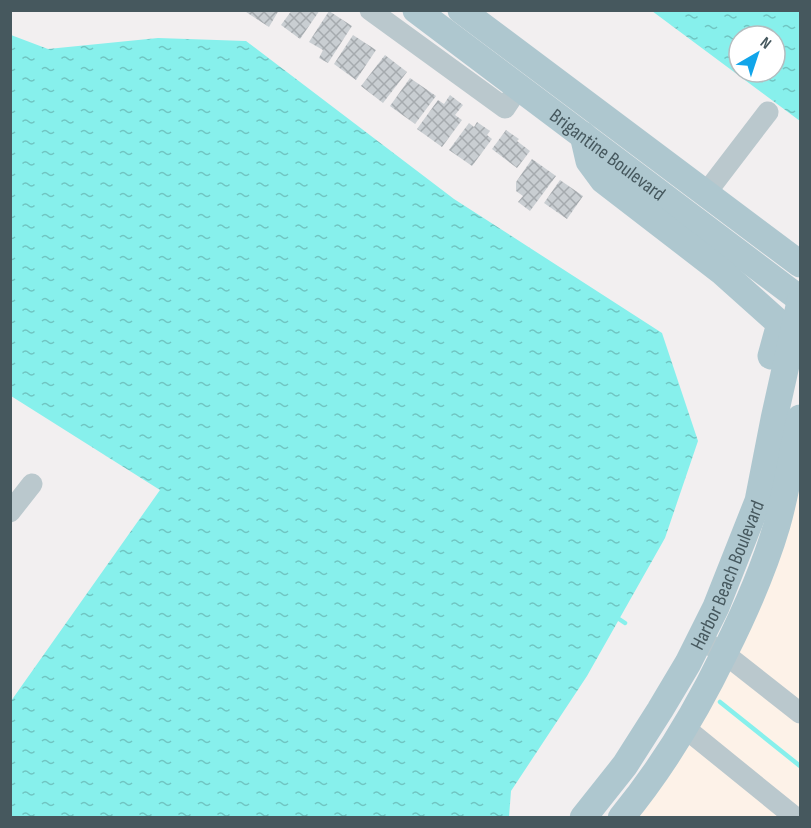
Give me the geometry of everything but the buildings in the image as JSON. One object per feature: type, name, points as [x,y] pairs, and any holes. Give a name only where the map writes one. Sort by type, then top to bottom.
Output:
[{"type":"main road","name":"Brigantine Boulevard","points":[[416,10],[801,300]]},
{"type":"main road","name":"Brigantine Boulevard","points":[[461,10],[801,264]]},
{"type":"main road","points":[[583,135],[589,161],[603,180],[721,271],[777,321],[779,327],[757,408],[758,501]]},
{"type":"main road","name":"Harbor Beach Boulevard","points":[[583,818],[625,765],[660,710],[716,607],[758,501],[801,300]]},
{"type":"main road","name":"Harbor Beach Boulevard","points":[[624,816],[652,780],[685,728],[711,682],[748,605],[768,555],[800,422]]},
{"type":"street","points":[[370,10],[505,108],[519,87]]},
{"type":"street","points":[[706,193],[768,112]]},
{"type":"street","points":[[10,512],[32,484]]},
{"type":"street","points":[[700,639],[725,654],[801,713]]},
{"type":"street","points":[[685,728],[796,818]]},
{"type":"street","points":[[600,796],[624,816]]},
{"type":"shaded area","points":[[800,425],[800,817],[621,818],[711,682]]},
{"type":"water","points":[[652,11],[800,11],[800,121],[750,84],[787,84],[787,24],[727,24],[727,67]]},
{"type":"water","points":[[11,35],[48,49],[158,38],[246,41],[454,199],[662,333],[698,441],[665,538],[587,676],[511,791],[509,817],[11,817],[11,701],[160,490],[11,396]]},
{"type":"waterway","points":[[619,619],[625,623]]},
{"type":"waterway","points":[[720,702],[800,766]]}]
